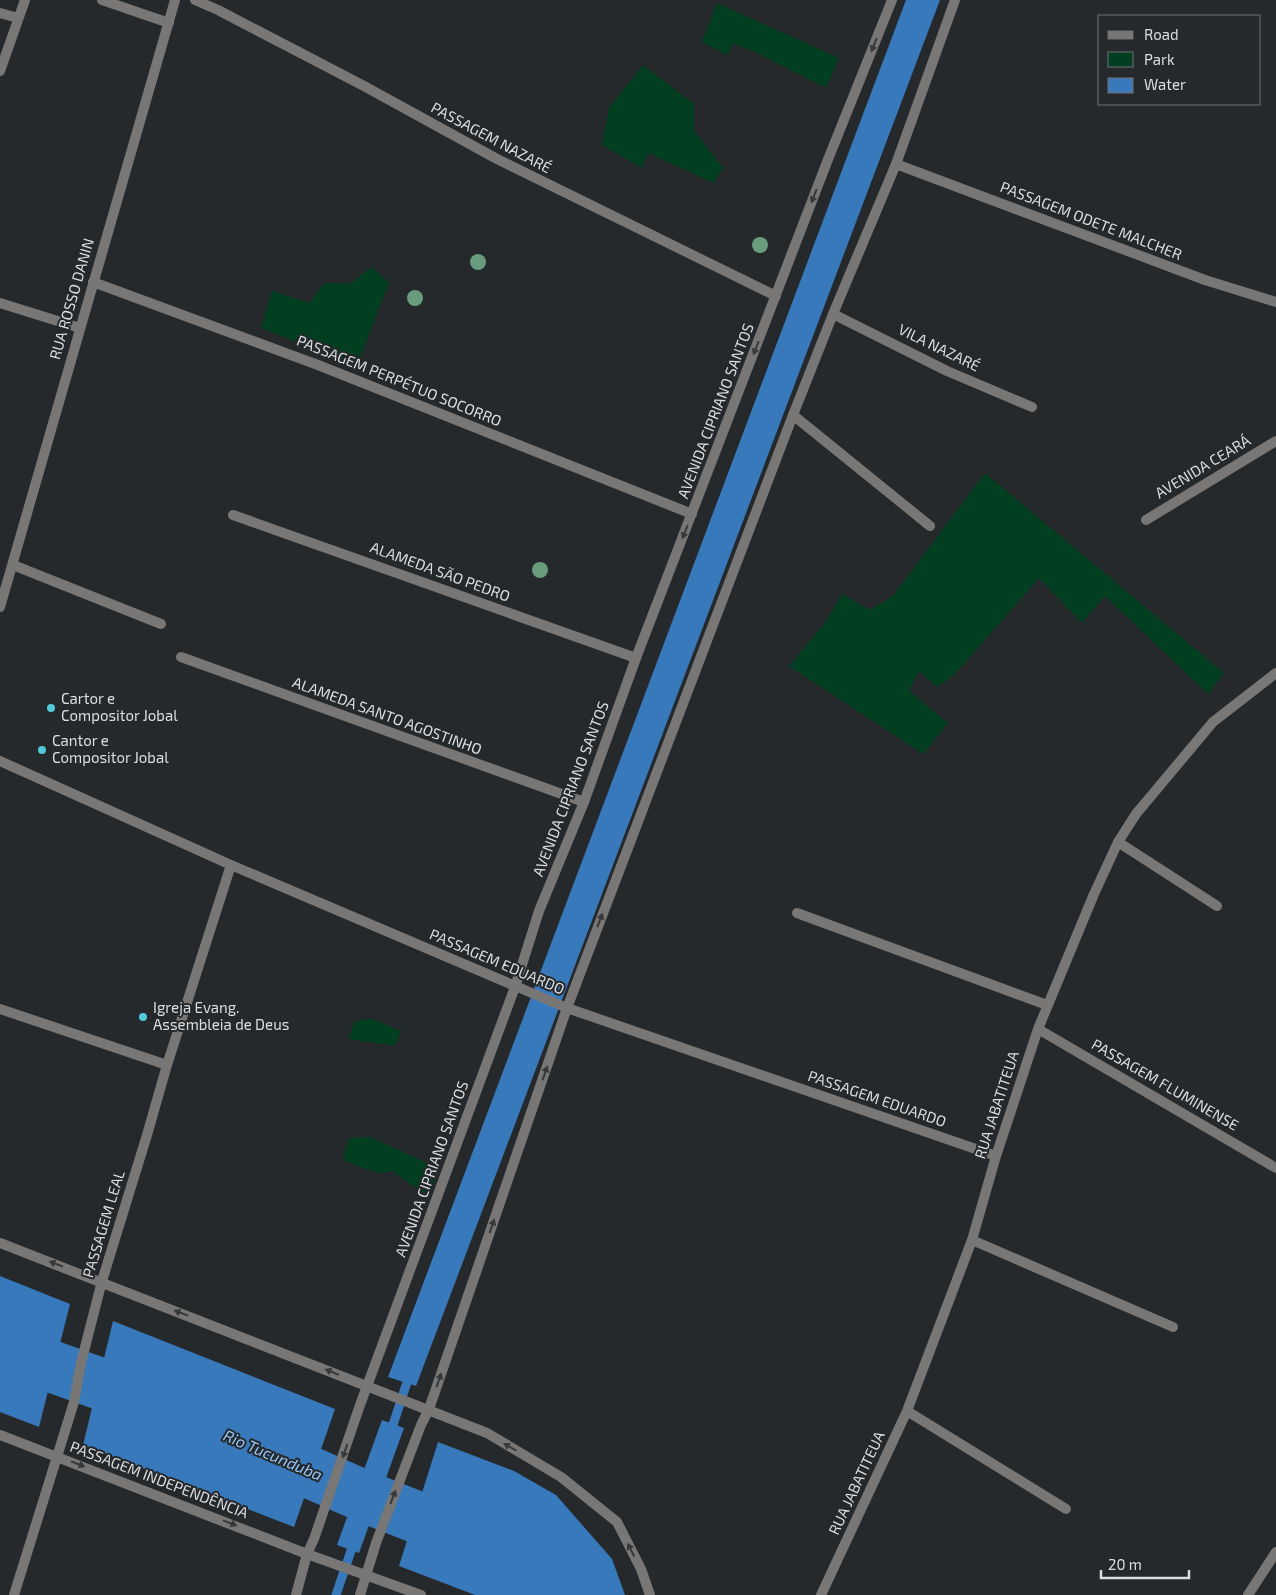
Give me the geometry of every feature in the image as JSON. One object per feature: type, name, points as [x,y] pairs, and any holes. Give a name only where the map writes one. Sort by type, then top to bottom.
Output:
[{"type":"street","points":[[0,71],[25,0]]},
{"type":"street","points":[[102,0],[169,23]]},
{"type":"street","name":"RUA ROSSO DANIN","points":[[0,607],[3,583],[13,565],[175,0]]},
{"type":"street","name":"PASSAGEM NAZARÉ","points":[[195,0],[218,10],[364,86],[496,160],[776,296]]},
{"type":"street","name":"AVENIDA CIPRIANO SANTOS","points":[[296,1595],[307,1554],[314,1539],[360,1405],[372,1388],[515,987],[539,911],[584,802],[636,658],[841,125],[892,0]]},
{"type":"street","points":[[360,1595],[362,1573],[376,1543],[421,1425],[425,1408],[567,1008],[793,415],[896,164],[955,0]]},
{"type":"street","points":[[0,13],[18,18]]},
{"type":"street","name":"PASSAGEM ODETE MALCHER","points":[[896,164],[1205,280],[1276,302]]},
{"type":"street","name":"PASSAGEM PERPÉTUO SOCORRO","points":[[93,282],[318,365],[692,514]]},
{"type":"street","points":[[0,303],[80,328]]},
{"type":"street","name":"VILA NAZARÉ","points":[[833,314],[948,371],[1032,407]]},
{"type":"street","points":[[793,415],[930,526]]},
{"type":"street","name":"AVENIDA CEARÁ","points":[[1146,520],[1276,441]]},
{"type":"street","name":"ALAMEDA SÃO PEDRO","points":[[233,515],[636,658]]},
{"type":"street","points":[[13,565],[161,624]]},
{"type":"street","name":"ALAMEDA SANTO AGOSTINHO","points":[[180,657],[584,802]]},
{"type":"street","name":"RUA JABATITEUA","points":[[821,1595],[906,1411],[972,1240],[996,1156],[1038,1029],[1094,894],[1118,842],[1136,814],[1213,722],[1276,673]]},
{"type":"street","name":"PASSAGEM EDUARDO","points":[[0,761],[231,865],[567,1008],[996,1156]]},
{"type":"street","points":[[1118,842],[1217,906]]},
{"type":"street","name":"PASSAGEM LEAL","points":[[14,1595],[74,1402],[81,1363],[102,1282],[167,1065],[231,865]]},
{"type":"street","points":[[797,913],[1047,1006]]},
{"type":"street","points":[[0,1009],[167,1065]]},
{"type":"street","name":"PASSAGEM FLUMINENSE","points":[[1038,1029],[1276,1168]]},
{"type":"street","points":[[972,1240],[1173,1327]]},
{"type":"street","points":[[0,1243],[487,1433],[562,1477],[617,1522],[641,1569],[650,1595]]},
{"type":"street","points":[[906,1411],[1066,1509]]},
{"type":"street","name":"PASSAGEM INDEPENDÊNCIA","points":[[0,1435],[307,1554],[421,1595]]},
{"type":"street","points":[[1248,1595],[1276,1552]]},
{"type":"green space","points":[[717,3],[839,58],[826,88],[733,43],[727,55],[702,42]]},
{"type":"green space","points":[[643,65],[694,104],[694,131],[723,168],[714,183],[648,153],[642,168],[602,145],[609,108]]},
{"type":"green space","points":[[372,267],[389,283],[357,365],[261,328],[272,291],[310,303],[324,283],[351,283]]},
{"type":"green space","points":[[985,473],[1224,673],[1208,694],[1105,596],[1082,623],[1039,578],[955,674],[937,687],[919,671],[909,691],[948,723],[923,754],[789,666],[825,623],[842,594],[870,610],[893,596]]},
{"type":"green space","points":[[370,1018],[401,1031],[395,1046],[349,1039],[354,1022]]},
{"type":"green space","points":[[370,1137],[438,1168],[433,1184],[424,1193],[392,1171],[376,1172],[343,1159],[349,1138]]},
{"type":"water","points":[[906,0],[940,0],[416,1386],[388,1377]]},
{"type":"water","points":[[0,1276],[70,1304],[39,1427],[0,1412]]},
{"type":"water","points":[[113,1321],[335,1409],[294,1527],[83,1445]]},
{"type":"water","points":[[382,1420],[404,1428],[359,1553],[337,1545]]},
{"type":"water","points":[[438,1442],[514,1471],[556,1495],[612,1559],[625,1595],[475,1595],[399,1566]]},
{"type":"waterway","name":"Rio Tucunduba","points":[[0,1348],[140,1398],[165,1409]]},
{"type":"waterway","points":[[390,1434],[410,1373]]},
{"type":"waterway","name":"Rio Tucunduba","points":[[246,1444],[368,1498],[452,1531],[505,1568],[527,1595]]},
{"type":"waterway","points":[[336,1595],[355,1539]]},
{"type":"place","name":"Cartor e Compositor Jobal","points":[[51,708]]},
{"type":"place","name":"Cantor e Compositor Jobal","points":[[42,750]]},
{"type":"place","name":"Igreja Evang. Assembleia de Deus","points":[[143,1017]]}]
